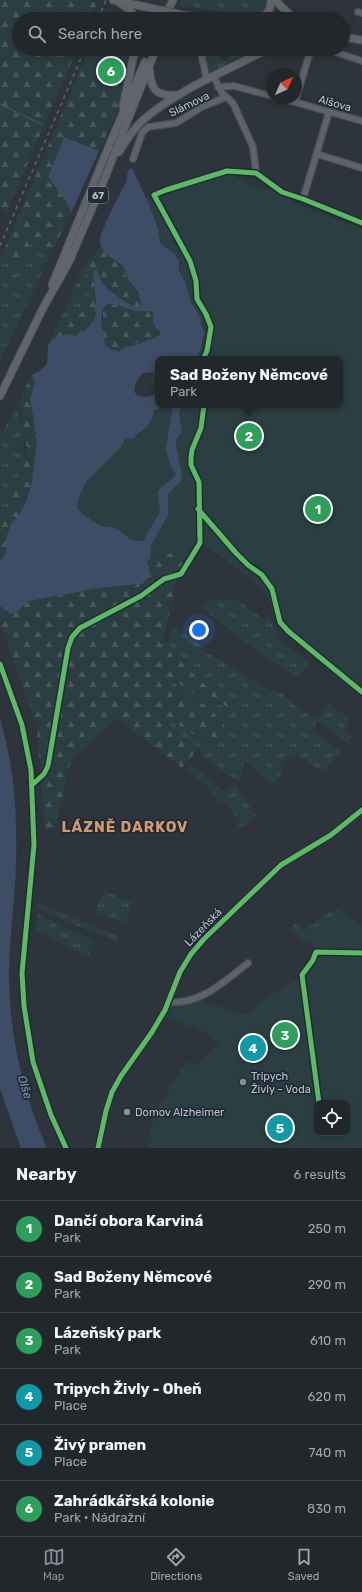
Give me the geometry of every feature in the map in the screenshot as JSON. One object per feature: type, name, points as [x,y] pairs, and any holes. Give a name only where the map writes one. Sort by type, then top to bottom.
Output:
[{"type":"main road","points":[[167,12],[173,0]]},
{"type":"main road","points":[[172,12],[177,0]]},
{"type":"main road","points":[[268,12],[271,6],[270,0]]},
{"type":"main road","points":[[275,0],[287,12]]},
{"type":"main road","points":[[115,1],[169,12]]},
{"type":"main road","points":[[115,1],[131,12]]},
{"type":"main road","points":[[350,39],[362,40]]},
{"type":"main road","points":[[118,126],[134,56]]},
{"type":"main road","name":"67","points":[[0,396],[43,308],[118,126],[149,56]]},
{"type":"main road","name":"67","points":[[43,308],[66,268],[102,185],[144,79],[146,65],[152,56]]},
{"type":"main road","points":[[102,185],[117,156],[132,132],[142,121],[179,95],[252,56]]},
{"type":"main road","name":"67","points":[[146,65],[151,84],[156,91],[165,96],[179,95]]},
{"type":"main road","points":[[144,79],[154,95],[167,103]]},
{"type":"street","points":[[202,56],[207,80]]},
{"type":"street","points":[[302,79],[309,56]]},
{"type":"street","points":[[347,56],[362,61]]},
{"type":"street","name":"Slámova","points":[[214,77],[218,88],[233,103],[253,147],[256,173]]},
{"type":"street","points":[[218,88],[234,86],[266,94]]},
{"type":"street","name":"Slámova","points":[[133,159],[138,140],[148,127],[176,123],[202,107],[226,97]]},
{"type":"street","name":"Alšova","points":[[302,104],[362,121]]},
{"type":"street","points":[[303,199],[329,112]]},
{"type":"street","points":[[317,154],[362,168]]},
{"type":"street","name":"Lázeňská","points":[[98,1148],[106,1111],[112,1092],[121,1076],[152,1032],[169,1002],[180,972],[191,954],[204,939],[281,865],[332,835],[362,810]]},
{"type":"street","points":[[169,1002],[194,999],[217,986],[248,963]]},
{"type":"green space","points":[[0,0],[87,0],[97,3],[93,12],[12,12],[12,56],[74,56],[6,214],[0,208]]},
{"type":"green space","points":[[182,0],[267,0],[262,12],[228,12],[179,6]]},
{"type":"green space","points":[[107,8],[121,12],[105,12]]},
{"type":"green space","points":[[86,56],[92,56],[87,66],[115,82],[124,92],[121,104],[99,151],[64,137],[48,177],[68,204],[71,213],[52,252],[41,249],[33,243],[29,245],[21,262],[15,264],[10,261],[9,251],[5,250],[0,259]]},
{"type":"green space","points":[[92,56],[127,56],[124,90],[115,82],[87,66]]},
{"type":"green space","points":[[204,56],[220,56],[220,59],[226,61],[228,56],[241,56],[212,72],[209,70]]},
{"type":"green space","points":[[230,172],[252,188],[282,192],[295,203],[362,229],[362,696],[280,626],[263,588],[203,544],[150,559],[151,545],[127,537],[112,527],[99,525],[77,507],[80,494],[87,481],[121,447],[125,439],[133,439],[153,419],[154,409],[343,408],[343,356],[198,356],[202,347],[205,332],[191,302],[186,284],[179,271],[180,264],[175,254],[166,248],[159,239],[158,228],[147,200]]},
{"type":"green space","points":[[33,243],[41,249],[52,252],[0,361],[0,259],[5,250],[9,251],[15,264],[21,262],[29,245]]},
{"type":"green space","points":[[101,247],[107,254],[122,265],[128,280],[138,295],[141,306],[139,308],[134,306],[115,294],[104,285],[98,273],[93,271],[96,303],[94,307],[96,314],[93,325],[88,327],[85,331],[80,331],[76,336],[69,334],[59,336],[49,344],[61,318],[76,317],[85,307],[89,298],[91,284],[83,267]]},
{"type":"green space","points":[[83,267],[91,284],[87,303],[76,317],[61,318]]},
{"type":"green space","points":[[11,273],[15,274],[16,280],[9,286],[7,279]]},
{"type":"green space","points":[[108,304],[118,305],[134,311],[152,311],[154,323],[161,334],[145,342],[119,350],[111,350],[105,344],[101,328],[103,308]]},
{"type":"green space","points":[[153,373],[155,373],[155,387],[150,380]]},
{"type":"green space","points":[[31,375],[35,381],[31,396],[32,416],[37,440],[32,482],[25,506],[11,525],[6,538],[6,554],[0,561],[0,516],[10,508],[12,504],[18,477],[23,470],[26,457],[27,448],[20,400]]},
{"type":"green space","points":[[20,400],[18,413],[24,431],[23,450],[26,457],[23,470],[18,477],[12,504],[10,508],[0,516],[0,437]]},
{"type":"green space","points":[[194,546],[178,572],[163,642],[167,644],[168,650],[203,683],[237,707],[238,711],[236,713],[223,704],[199,697],[175,681],[166,677],[161,677],[182,693],[207,706],[224,724],[226,733],[223,738],[218,737],[208,743],[182,728],[177,723],[167,720],[166,722],[172,730],[199,748],[182,768],[116,718],[71,761],[55,828],[45,831],[37,727],[0,622],[0,606],[8,613],[29,601],[100,588],[135,586],[150,572],[147,563],[149,560]]},
{"type":"green space","points":[[219,599],[236,599],[264,620],[270,617],[277,631],[276,637],[310,663],[298,677],[265,657],[203,609],[203,605],[206,602]]},
{"type":"green space","points":[[175,627],[203,647],[208,655],[212,655],[270,691],[281,692],[305,713],[315,716],[320,715],[330,703],[349,720],[345,730],[352,737],[348,744],[318,721],[312,730],[341,752],[323,772],[297,754],[292,757],[287,757],[281,764],[285,768],[275,783],[270,783],[244,762],[242,768],[243,775],[237,781],[200,754],[200,749],[174,731],[166,722],[169,719],[203,741],[210,742],[218,737],[223,738],[217,717],[207,706],[176,689],[161,676],[172,679],[197,696],[219,704],[232,711],[237,707],[203,683],[168,650],[167,644],[173,628]]},
{"type":"green space","points":[[191,765],[225,792],[235,784],[256,815],[240,829],[235,822],[238,819],[226,804],[224,802],[221,803],[206,785],[186,770]]},
{"type":"green space","points":[[104,891],[133,903],[125,923],[95,912]]},
{"type":"green space","points":[[38,903],[119,937],[117,942],[37,909]]},
{"type":"green space","points":[[337,909],[362,925],[362,946],[316,947],[301,940],[290,928],[296,924],[304,930],[328,913]]},
{"type":"green space","points":[[340,913],[362,925],[362,1148],[146,1148],[156,1108],[168,1093],[170,1084],[189,1061],[195,1066],[219,1043],[193,1025],[191,1027],[166,1017],[172,1005],[201,1001],[247,1015],[265,998],[304,976],[320,953],[316,947],[299,937]]},
{"type":"green space","points":[[37,914],[95,942],[89,955],[72,949],[35,930]]},
{"type":"water","points":[[64,137],[99,151],[71,213],[68,204],[48,177]]},
{"type":"water","points":[[132,168],[158,228],[160,242],[175,254],[179,261],[179,271],[186,284],[191,302],[200,317],[201,325],[205,333],[198,356],[155,356],[155,372],[144,373],[138,379],[135,385],[135,393],[146,397],[155,394],[155,408],[160,408],[154,410],[152,419],[149,423],[133,439],[125,439],[121,447],[87,481],[80,494],[77,507],[85,515],[97,523],[103,526],[115,528],[130,539],[143,541],[160,512],[158,491],[176,475],[170,464],[166,449],[173,408],[181,408],[179,413],[182,432],[176,440],[182,480],[168,494],[168,515],[151,545],[150,558],[147,563],[149,566],[150,576],[142,584],[100,588],[29,601],[16,612],[11,614],[0,606],[0,561],[6,554],[6,538],[11,524],[25,506],[32,482],[37,440],[30,400],[35,381],[32,375],[41,370],[47,364],[48,345],[52,340],[59,336],[70,334],[76,336],[80,331],[85,331],[87,327],[93,325],[96,314],[94,307],[96,303],[93,271],[97,270],[104,285],[119,297],[139,308],[141,304],[138,292],[129,281],[123,266],[106,254],[101,247],[100,241],[101,234],[113,207],[126,183],[128,170]],"holes":[[[108,304],[118,305],[134,311],[152,311],[154,324],[161,334],[153,339],[126,347],[119,351],[112,350],[105,344],[104,331],[101,328],[103,308]]]},
{"type":"water","name":"Olše","points":[[0,719],[10,761],[16,818],[16,867],[9,972],[11,1018],[14,1040],[24,1084],[38,1127],[47,1148],[21,1148],[0,1089]]},
{"type":"waterway","points":[[0,104],[43,125]]},
{"type":"waterway","points":[[60,135],[64,137]]},
{"type":"railway","points":[[101,12],[106,0]]},
{"type":"railway","points":[[0,246],[82,56]]},
{"type":"cycle path","points":[[204,356],[207,351],[211,327],[206,314],[197,299],[196,281],[190,261],[154,195],[227,171],[256,173],[282,192],[362,223]]},
{"type":"cycle path","points":[[32,785],[44,774],[48,766],[68,648],[72,637],[80,628],[141,596],[164,579],[181,574],[200,543],[199,482],[191,465],[191,458],[192,450],[201,428],[204,408]]},
{"type":"cycle path","points":[[198,509],[236,553],[248,565],[262,575],[272,589],[280,622],[288,631],[362,692]]},
{"type":"cycle path","points":[[0,664],[22,725],[31,770],[34,845],[22,973],[24,1006],[33,1062],[51,1115],[66,1148]]},
{"type":"cycle path","points":[[98,1148],[106,1111],[112,1092],[165,1010],[180,972],[191,954],[204,939],[281,865],[331,835],[362,810]]},
{"type":"cycle path","points":[[319,1100],[302,975],[313,960],[316,952],[362,953]]},
{"type":"place","name":"Zahrádkářská kolonie","points":[[111,71]]},
{"type":"place","name":"Sad Boženy Němcové","points":[[249,436]]},
{"type":"place","name":"Dančí obora Karviná","points":[[318,509]]},
{"type":"place","name":"Lázeňský park","points":[[285,1035]]},
{"type":"place","name":"Tripych Živly - Oheň","points":[[253,1048]]},
{"type":"place","name":"Tripych Živly - Voda","points":[[243,1082]]},
{"type":"place","name":"Domov Alzheimer","points":[[127,1112]]},
{"type":"place","name":"Živý pramen","points":[[280,1128]]},
{"type":"district","name":"LÁZNĚ DARKOV","points":[[125,827]]}]
